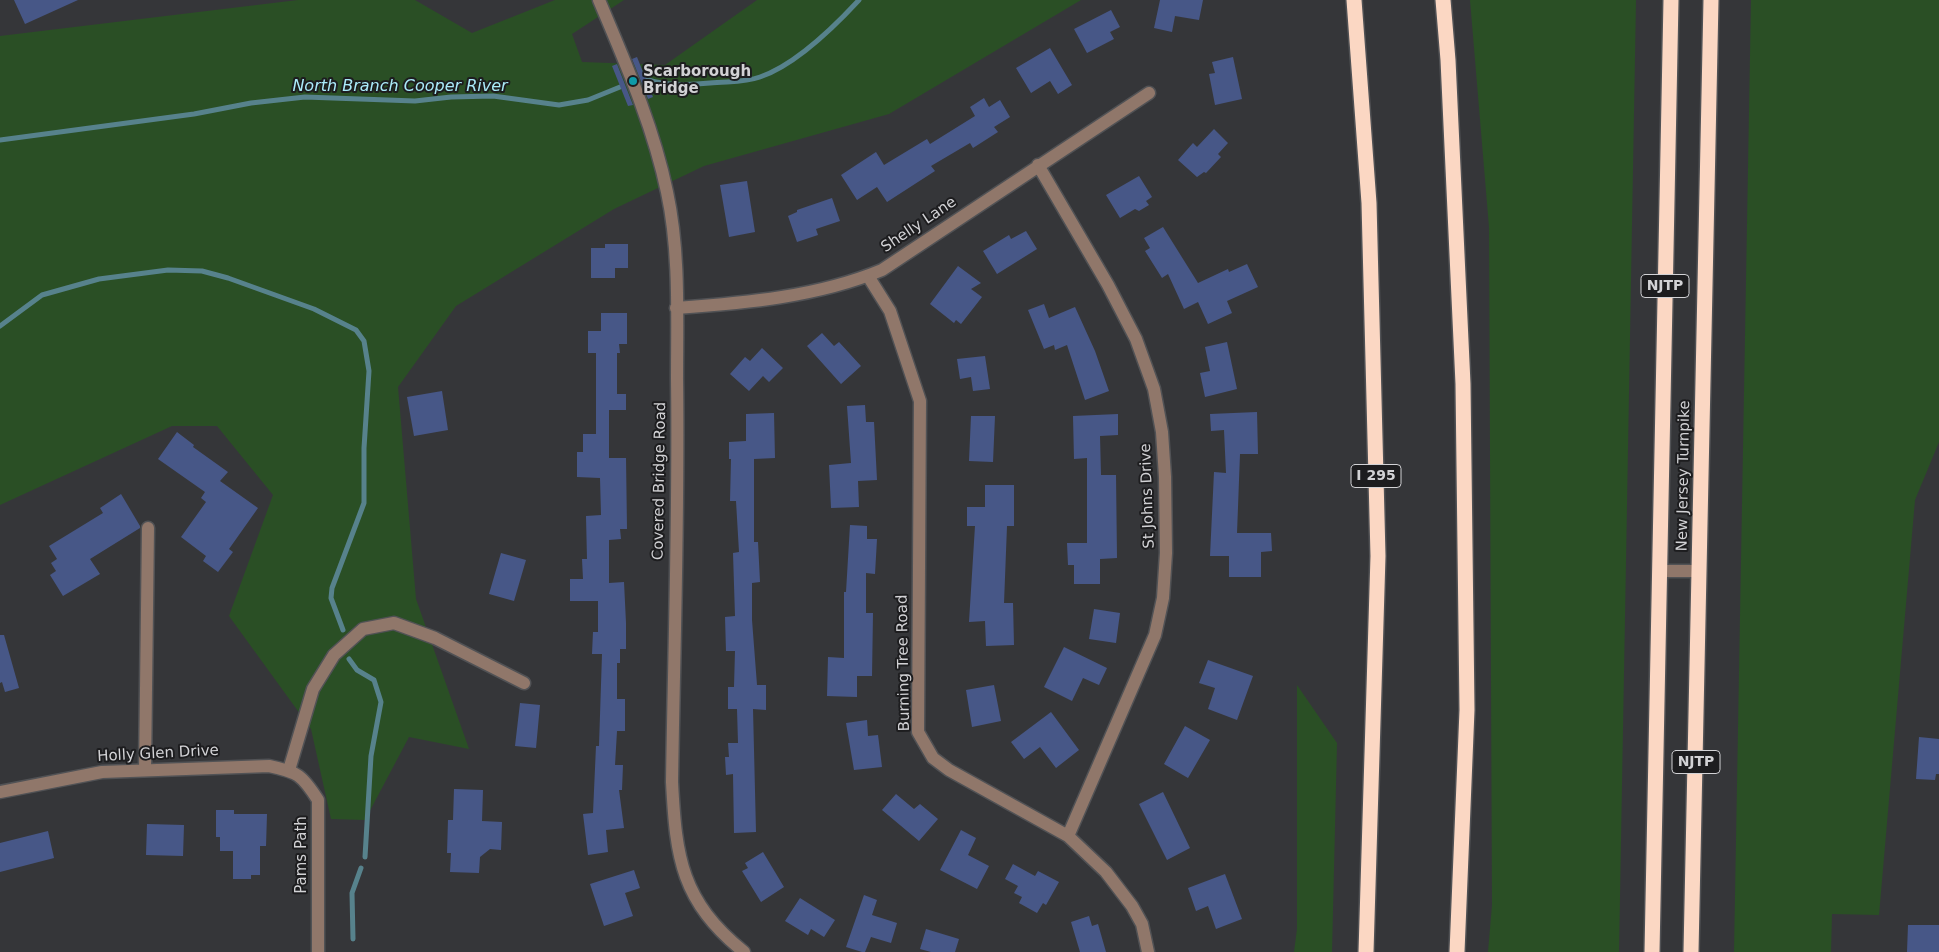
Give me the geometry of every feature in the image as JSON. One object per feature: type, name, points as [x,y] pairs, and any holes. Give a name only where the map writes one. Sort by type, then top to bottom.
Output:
[{"type":"highway","name":"I 295","points":[[1354,0],[1369,203],[1378,556],[1366,952]]},
{"type":"highway","points":[[1443,0],[1448,60],[1462,384],[1466,710],[1457,952]]},
{"type":"highway","name":"New Jersey Turnpike","points":[[1652,952],[1671,0]]},
{"type":"highway","name":"New Jersey Turnpike","points":[[1691,952],[1711,0]]},
{"type":"street","name":"Covered Bridge Road","points":[[599,0],[640,102],[659,156],[668,194],[673,233],[678,444],[672,782],[674,836],[680,864],[691,890],[708,917],[744,952]]},
{"type":"street","name":"Shelly Lane","points":[[676,308],[743,303],[800,294],[868,276],[882,270],[1149,93]]},
{"type":"street","name":"St Johns Drive","points":[[1038,165],[1108,285],[1136,339],[1154,389],[1162,432],[1165,477],[1165,571],[1163,598],[1155,635],[1068,836]]},
{"type":"street","name":"Burning Tree Road","points":[[868,276],[890,311],[920,401],[918,732],[933,758],[949,770],[1068,836],[1106,872],[1132,906],[1142,924],[1148,952]]},
{"type":"street","points":[[145,770],[148,528]]},
{"type":"street","points":[[1660,571],[1700,571]]},
{"type":"street","points":[[289,770],[314,689],[334,655],[363,629],[394,623],[435,638],[524,683]]},
{"type":"street","name":"Holly Glen Drive","points":[[0,792],[102,772],[269,766],[289,770]]},
{"type":"street","name":"Pams Path","points":[[289,770],[304,778],[318,800],[318,952]]},
{"type":"green space","points":[[298,0],[415,0],[472,33],[555,0],[624,0],[572,34],[582,62],[665,65],[757,0],[1081,0],[889,114],[704,166],[614,209],[456,306],[398,387],[416,599],[469,749],[409,737],[365,820],[331,819],[311,729],[229,616],[273,495],[217,426],[172,426],[0,505],[0,36]]},
{"type":"green space","points":[[1470,0],[1636,0],[1619,952],[1488,952],[1492,905],[1489,227]]},
{"type":"green space","points":[[1751,0],[1939,0],[1939,442],[1915,500],[1879,915],[1832,914],[1831,952],[1734,952]]},
{"type":"green space","points":[[1297,685],[1337,743],[1332,952],[1294,952],[1297,929]]},
{"type":"building","points":[[14,0],[78,0],[25,24]]},
{"type":"building","points":[[1160,0],[1203,0],[1199,20],[1175,16],[1172,32],[1154,28]]},
{"type":"building","points":[[1111,10],[1120,27],[1110,32],[1114,39],[1087,53],[1074,29]]},
{"type":"building","points":[[1050,48],[1072,85],[1058,94],[1050,81],[1031,93],[1016,68]]},
{"type":"building","points":[[637,57],[653,97],[648,99],[632,59]]},
{"type":"building","points":[[1233,57],[1242,99],[1215,105],[1209,74],[1215,73],[1212,62]]},
{"type":"building","points":[[617,64],[633,105],[628,106],[612,66]]},
{"type":"building","points":[[984,98],[989,107],[1000,100],[1010,117],[994,127],[998,132],[973,148],[970,143],[931,166],[935,171],[887,202],[877,187],[857,200],[841,175],[876,152],[884,165],[927,139],[930,144],[975,116],[970,107]]},
{"type":"building","points":[[1214,129],[1228,143],[1218,154],[1221,157],[1206,173],[1204,172],[1197,177],[1178,160],[1193,143],[1197,147]]},
{"type":"building","points":[[1139,176],[1152,197],[1146,201],[1149,205],[1139,211],[1135,209],[1120,218],[1106,195]]},
{"type":"building","points":[[747,181],[755,232],[729,237],[720,185]]},
{"type":"building","points":[[832,198],[840,221],[816,229],[818,235],[797,242],[788,216],[797,212],[797,210]]},
{"type":"building","points":[[1163,227],[1198,283],[1228,269],[1229,272],[1247,264],[1258,287],[1227,301],[1232,313],[1208,324],[1198,302],[1184,309],[1168,274],[1162,278],[1145,251],[1150,248],[1144,238]]},
{"type":"building","points":[[1026,231],[1037,249],[997,274],[983,251],[1009,235],[1011,239]]},
{"type":"building","points":[[605,244],[628,244],[628,268],[615,268],[615,278],[591,278],[591,248],[605,248]]},
{"type":"building","points":[[958,266],[981,283],[971,289],[982,297],[961,324],[956,320],[954,323],[930,304]]},
{"type":"building","points":[[1044,304],[1049,318],[1075,307],[1095,351],[1109,391],[1085,400],[1067,345],[1055,350],[1054,345],[1044,349],[1028,310]]},
{"type":"building","points":[[601,313],[627,313],[627,344],[619,344],[620,353],[617,353],[617,394],[626,394],[626,410],[609,410],[609,458],[626,458],[627,529],[620,529],[621,539],[609,540],[609,583],[624,582],[626,649],[620,649],[620,663],[617,663],[617,699],[625,699],[625,731],[617,731],[615,765],[623,765],[622,790],[619,790],[624,828],[606,830],[608,852],[588,855],[583,814],[593,813],[596,746],[599,746],[602,654],[592,654],[593,632],[598,632],[598,601],[570,601],[570,579],[583,579],[582,559],[587,559],[586,516],[601,515],[600,478],[577,477],[577,452],[583,452],[583,434],[596,434],[596,353],[588,353],[588,331],[601,331]]},
{"type":"building","points":[[822,333],[834,346],[839,342],[861,366],[841,384],[807,346]]},
{"type":"building","points":[[1227,342],[1237,389],[1205,397],[1200,373],[1210,371],[1205,347]]},
{"type":"building","points":[[762,348],[783,368],[769,382],[763,376],[749,391],[730,374],[745,357],[750,361]]},
{"type":"building","points":[[985,356],[990,389],[973,391],[971,377],[960,379],[957,359]]},
{"type":"building","points":[[442,391],[448,430],[414,436],[407,397]]},
{"type":"building","points":[[865,405],[866,422],[874,422],[877,480],[858,481],[859,507],[831,508],[829,465],[851,463],[847,406]]},
{"type":"building","points":[[1257,412],[1258,454],[1240,454],[1237,533],[1271,533],[1272,551],[1261,552],[1261,577],[1229,577],[1229,556],[1210,556],[1214,472],[1226,473],[1224,430],[1211,431],[1210,414]]},
{"type":"building","points":[[774,413],[775,458],[754,459],[754,542],[758,542],[760,582],[752,583],[752,620],[757,685],[766,685],[766,710],[753,709],[756,832],[734,833],[733,774],[726,775],[725,757],[729,757],[728,743],[738,743],[737,709],[728,709],[728,687],[734,687],[735,651],[726,651],[725,617],[735,616],[733,553],[739,552],[736,501],[730,501],[731,459],[729,459],[729,442],[746,441],[746,414]]},
{"type":"building","points":[[1118,414],[1118,435],[1100,436],[1101,475],[1116,475],[1117,558],[1100,559],[1100,584],[1074,584],[1074,565],[1068,565],[1067,543],[1087,543],[1087,458],[1074,459],[1073,416]]},
{"type":"building","points":[[971,416],[995,416],[993,462],[969,461]]},
{"type":"building","points":[[177,432],[194,445],[193,447],[228,472],[220,481],[258,508],[229,549],[233,552],[218,572],[203,561],[206,556],[181,537],[206,502],[201,498],[205,492],[158,459]]},
{"type":"building","points":[[985,485],[1014,485],[1014,526],[1007,526],[1004,603],[1013,603],[1014,645],[986,646],[985,621],[969,622],[975,526],[967,526],[967,507],[985,507]]},
{"type":"building","points":[[121,494],[140,528],[90,559],[100,574],[63,596],[50,575],[56,571],[51,563],[57,559],[49,546],[103,513],[100,508]]},
{"type":"building","points":[[850,525],[867,526],[867,539],[877,539],[875,574],[866,573],[866,613],[873,613],[872,676],[857,676],[857,697],[827,696],[828,657],[844,658],[844,592],[846,592]]},
{"type":"building","points":[[501,553],[526,560],[514,601],[489,594]]},
{"type":"building","points":[[1094,609],[1120,613],[1116,643],[1089,639]]},
{"type":"building","points":[[0,635],[4,635],[19,688],[5,692],[2,682],[0,683]]},
{"type":"building","points":[[1064,647],[1107,668],[1099,685],[1083,678],[1072,701],[1044,687]]},
{"type":"building","points":[[1208,660],[1253,676],[1237,720],[1208,709],[1215,688],[1199,683]]},
{"type":"building","points":[[994,685],[1001,721],[972,727],[966,690]]},
{"type":"building","points":[[520,703],[540,705],[536,748],[515,746]]},
{"type":"building","points":[[1051,712],[1079,750],[1056,768],[1040,747],[1024,759],[1011,742]]},
{"type":"building","points":[[867,720],[868,736],[878,735],[882,767],[854,770],[846,723]]},
{"type":"building","points":[[1185,726],[1210,740],[1188,778],[1164,764]]},
{"type":"building","points":[[1919,737],[1939,739],[1939,774],[1936,774],[1935,780],[1916,779]]},
{"type":"building","points":[[454,789],[483,790],[482,821],[502,822],[501,850],[490,849],[480,857],[479,873],[450,872],[451,853],[447,853],[448,820],[453,820]]},
{"type":"building","points":[[1163,792],[1190,848],[1167,860],[1139,804]]},
{"type":"building","points":[[896,794],[914,809],[920,804],[938,819],[919,841],[882,810]]},
{"type":"building","points":[[216,810],[234,810],[234,814],[267,814],[266,846],[260,846],[260,875],[251,875],[251,879],[233,879],[233,851],[220,851],[220,837],[216,837]]},
{"type":"building","points":[[147,824],[184,825],[183,856],[146,855]]},
{"type":"building","points":[[961,830],[976,838],[968,855],[989,866],[977,889],[940,870]]},
{"type":"building","points":[[48,831],[54,858],[0,872],[0,843]]},
{"type":"building","points":[[763,852],[784,887],[761,902],[742,871],[748,868],[745,863]]},
{"type":"building","points":[[1013,864],[1035,876],[1038,871],[1059,882],[1046,905],[1043,903],[1037,913],[1019,903],[1022,897],[1014,893],[1018,886],[1005,879]]},
{"type":"building","points":[[634,870],[640,888],[625,893],[633,916],[604,926],[590,884]]},
{"type":"building","points":[[1225,874],[1242,919],[1216,929],[1208,906],[1196,911],[1188,888]]},
{"type":"building","points":[[864,895],[877,900],[872,915],[897,923],[891,943],[871,937],[865,952],[862,952],[846,947]]},
{"type":"building","points":[[800,898],[835,920],[824,937],[811,929],[808,935],[785,921]]},
{"type":"building","points":[[1089,916],[1092,926],[1098,924],[1106,952],[1080,952],[1071,922]]},
{"type":"building","points":[[1908,925],[1939,925],[1939,952],[1907,952]]},
{"type":"building","points":[[926,929],[959,939],[955,952],[931,952],[920,949]]},
{"type":"waterway","name":"North Branch Cooper River","points":[[646,79],[661,83],[686,84],[742,81],[760,77],[787,64],[813,44],[859,0]]},
{"type":"waterway","name":"North Branch Cooper River","points":[[0,140],[194,114],[251,103],[305,97],[415,101],[451,97],[493,96],[559,105],[588,100],[620,87]]},
{"type":"waterway","points":[[0,326],[42,295],[99,279],[168,270],[202,271],[228,278],[314,309],[356,330],[364,341],[369,371],[364,448],[364,503],[332,588],[331,598],[343,630]]},
{"type":"waterway","points":[[349,659],[357,670],[374,680],[381,702],[371,756],[365,857]]},
{"type":"waterway","points":[[353,939],[352,893],[361,868]]},
{"type":"place","name":"Scarborough Bridge","points":[[633,81]]}]
